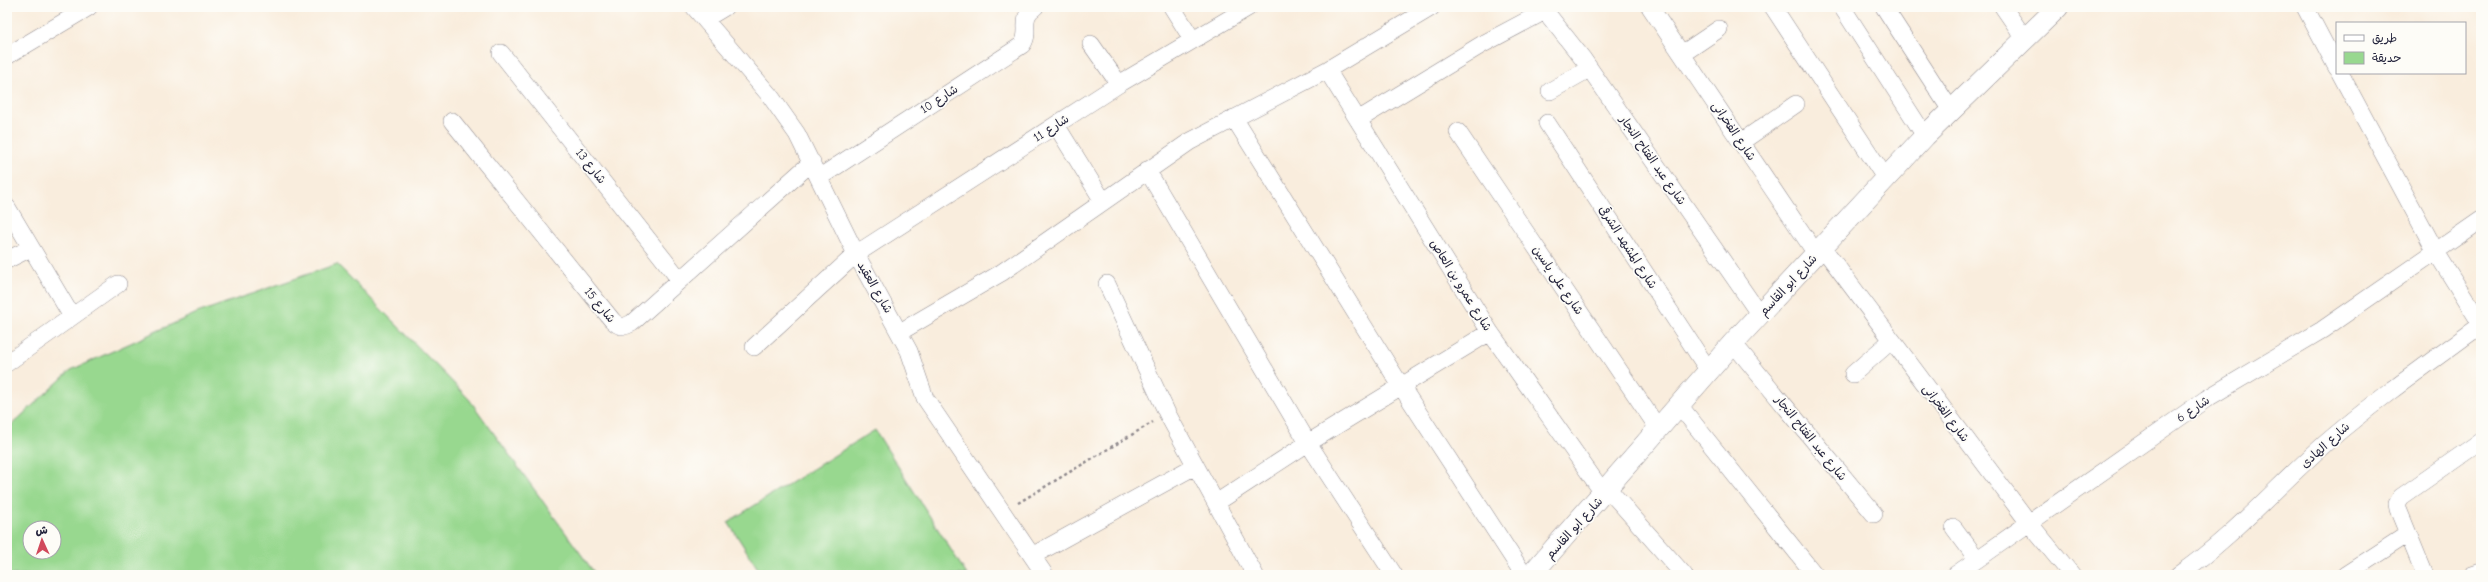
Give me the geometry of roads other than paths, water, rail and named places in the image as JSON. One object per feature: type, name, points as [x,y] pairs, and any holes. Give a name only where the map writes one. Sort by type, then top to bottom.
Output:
[{"type":"street","points":[[7,56],[89,7]]},
{"type":"street","points":[[699,13],[725,7]]},
{"type":"street","name":"شارع 10","points":[[820,177],[1022,45],[1026,40],[1027,32],[1025,19],[1027,13],[1035,7]]},
{"type":"street","points":[[1172,7],[1192,39]]},
{"type":"street","name":"شارع 11","points":[[754,347],[856,254],[1119,84],[1192,39],[1249,7]]},
{"type":"street","points":[[900,332],[1001,273],[1189,142],[1327,70],[1432,7]]},
{"type":"street","name":"شارع الفخرانى","points":[[1650,7],[1741,142],[1820,251],[1892,340],[2029,523],[2072,575]]},
{"type":"street","points":[[1773,7],[1886,179]]},
{"type":"street","points":[[1842,7],[1925,136]]},
{"type":"street","points":[[1884,7],[1950,109]]},
{"type":"street","points":[[2004,7],[2025,39]]},
{"type":"street","points":[[2304,7],[2336,66]]},
{"type":"street","name":"شارع ابو القاسم","points":[[1534,573],[1606,492],[1658,428],[1734,343],[1925,136],[1950,109],[2056,8]]},
{"type":"street","points":[[1358,120],[1481,45],[1544,9]]},
{"type":"street","name":"شارع عبد الفتاح النجار","points":[[1544,9],[1589,69],[1760,315]]},
{"type":"street","name":"شارع العقيد","points":[[699,13],[771,97],[797,134],[820,177],[856,254],[909,350],[925,398],[1045,575]]},
{"type":"street","points":[[1682,54],[1719,29]]},
{"type":"street","points":[[1091,44],[1119,84]]},
{"type":"street","name":"شارع 13","points":[[501,53],[680,280]]},
{"type":"street","points":[[1550,91],[1589,69]]},
{"type":"street","name":"شارع عمرو بن العاص","points":[[1327,70],[1490,332],[1606,492],[1684,575]]},
{"type":"street","points":[[2341,74],[2436,252],[2481,324]]},
{"type":"street","points":[[1741,142],[1796,104]]},
{"type":"street","points":[[1234,118],[1401,386],[1534,573]]},
{"type":"street","name":"شارع 15","points":[[452,121],[618,326],[625,327],[632,323],[812,162]]},
{"type":"street","name":"شارع المشهد الشرقى","points":[[1547,123],[1709,371]]},
{"type":"street","points":[[1056,125],[1103,201]]},
{"type":"street","name":"شارع على ياسين","points":[[1458,132],[1658,428]]},
{"type":"street","points":[[1147,170],[1308,443],[1394,575]]},
{"type":"street","points":[[7,207],[72,315]]},
{"type":"street","name":"شارع 6","points":[[1955,575],[2206,399],[2322,330],[2481,220]]},
{"type":"street","points":[[7,260],[31,248]]},
{"type":"street","points":[[7,363],[72,315],[118,284]]},
{"type":"street","points":[[1107,284],[1167,413],[1255,575]]},
{"type":"street","name":"شارع الهادى","points":[[2178,575],[2231,534],[2326,443],[2360,415],[2481,324]]},
{"type":"street","points":[[1216,503],[1308,443],[1490,332]]},
{"type":"street","points":[[1853,374],[1892,340]]},
{"type":"street","name":"شارع عبد الفتاح النجار","points":[[1734,343],[1874,514]]},
{"type":"street","points":[[1679,405],[1815,575]]},
{"type":"street","points":[[2425,575],[2397,504],[2401,497],[2481,441]]},
{"type":"street","points":[[1032,556],[1195,466]]},
{"type":"street","points":[[1954,528],[1977,559]]},
{"type":"street","points":[[2345,575],[2408,534]]},
{"type":"street","points":[[2472,575],[2481,572]]}]
